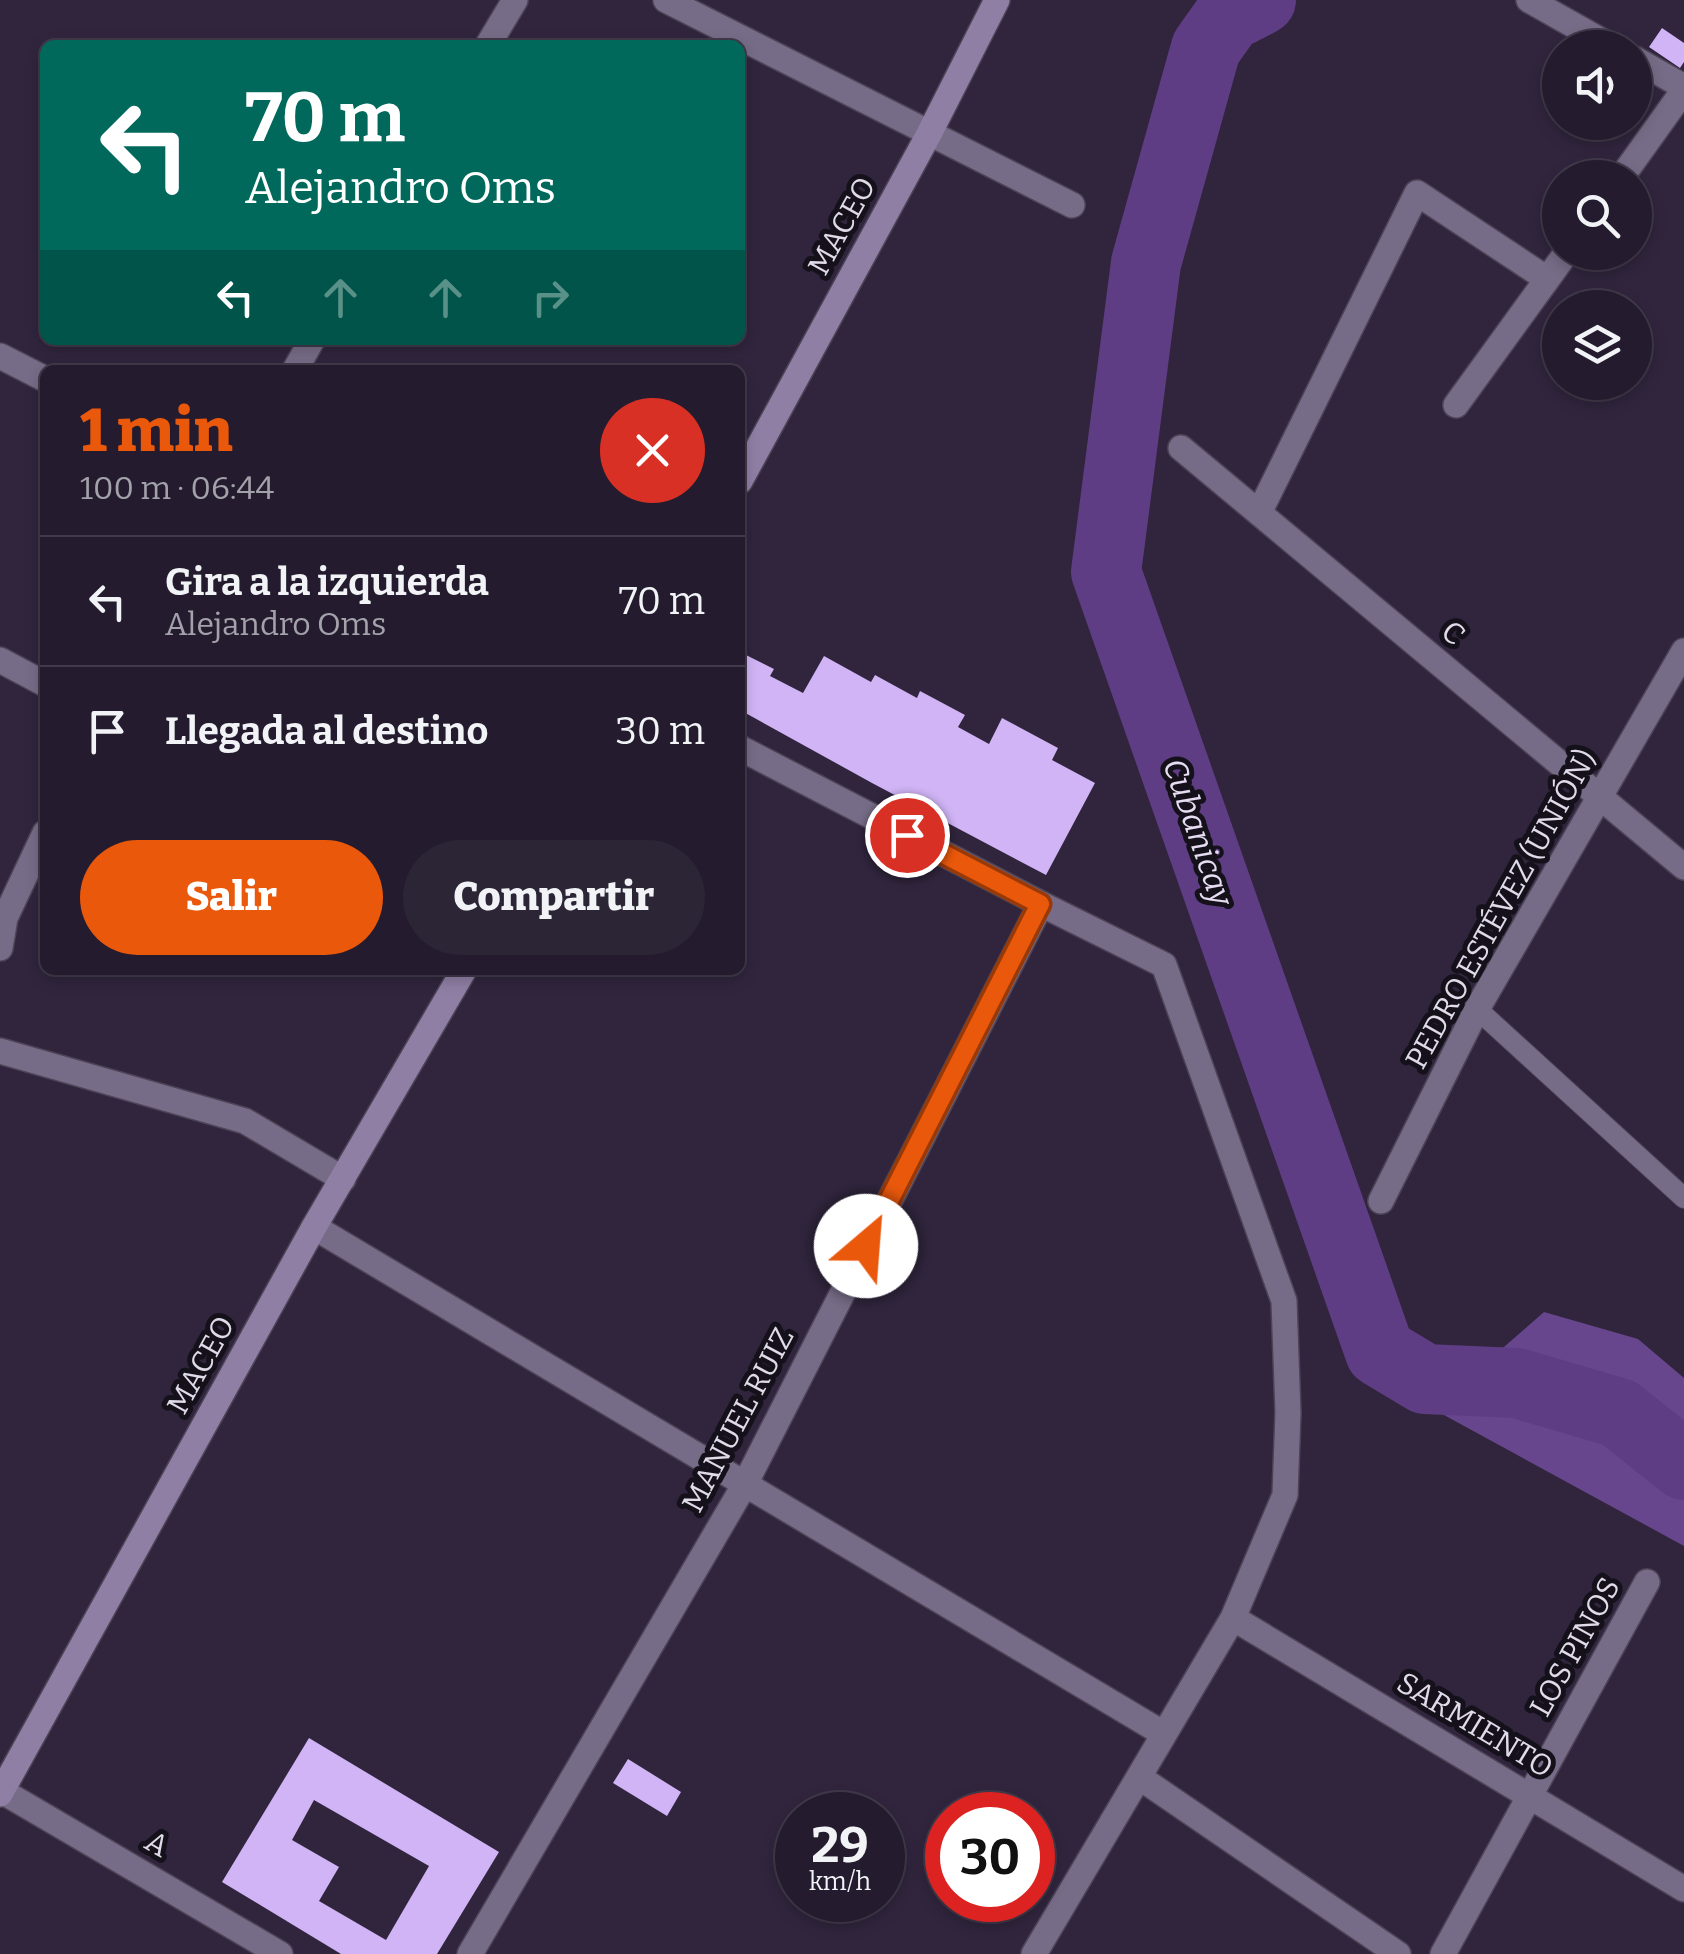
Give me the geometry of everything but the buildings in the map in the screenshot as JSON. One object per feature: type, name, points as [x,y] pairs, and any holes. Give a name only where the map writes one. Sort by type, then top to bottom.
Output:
[{"type":"main road","name":"MACEO","points":[[745,472],[998,0]]},
{"type":"main road","name":"MACEO","points":[[0,1792],[314,1227],[461,975]]},
{"type":"street","points":[[491,40],[515,0]]},
{"type":"street","points":[[666,0],[745,40]]},
{"type":"street","points":[[1529,0],[1582,30]]},
{"type":"street","points":[[745,40],[1072,205]]},
{"type":"street","points":[[1634,160],[1684,88],[1652,69]]},
{"type":"street","points":[[1259,513],[1418,194],[1547,279]]},
{"type":"street","points":[[1456,405],[1553,270]]},
{"type":"street","points":[[0,356],[40,376]]},
{"type":"street","name":"C","points":[[1181,448],[1684,867]]},
{"type":"street","name":"PEDRO ESTÉVEZ (UNIÓN)","points":[[1380,1201],[1478,1009],[1684,651]]},
{"type":"street","points":[[0,660],[40,681]]},
{"type":"street","points":[[745,751],[1164,965],[1284,1301],[1288,1413],[1285,1495],[1233,1618],[1034,1954]]},
{"type":"street","points":[[0,948],[3,917],[40,843]]},
{"type":"street","name":"MANUEL RUIZ","points":[[470,1954],[744,1484],[1040,904]]},
{"type":"street","points":[[0,1051],[246,1122],[342,1178]]},
{"type":"street","points":[[314,1227],[1164,1734]]},
{"type":"street","name":"LOS PINOS","points":[[1443,1954],[1648,1582]]},
{"type":"street","name":"SARMIENTO","points":[[1233,1618],[1684,1889]]},
{"type":"street","points":[[1139,1777],[1398,1954]]},
{"type":"street","name":"A","points":[[0,1792],[280,1954]]},
{"type":"lane","points":[[1478,1009],[1684,1198]]},
{"type":"shaded area","points":[[1544,1312],[1638,1339],[1684,1378],[1684,1546],[1433,1409]]},
{"type":"waterway","name":"Cubanicay","points":[[1261,0],[1228,17],[1206,48],[1146,263],[1106,572],[1380,1352],[1425,1379],[1517,1383],[1619,1413],[1684,1465]]},
{"type":"route","points":[[866,1246],[1040,904],[907,835]]}]
